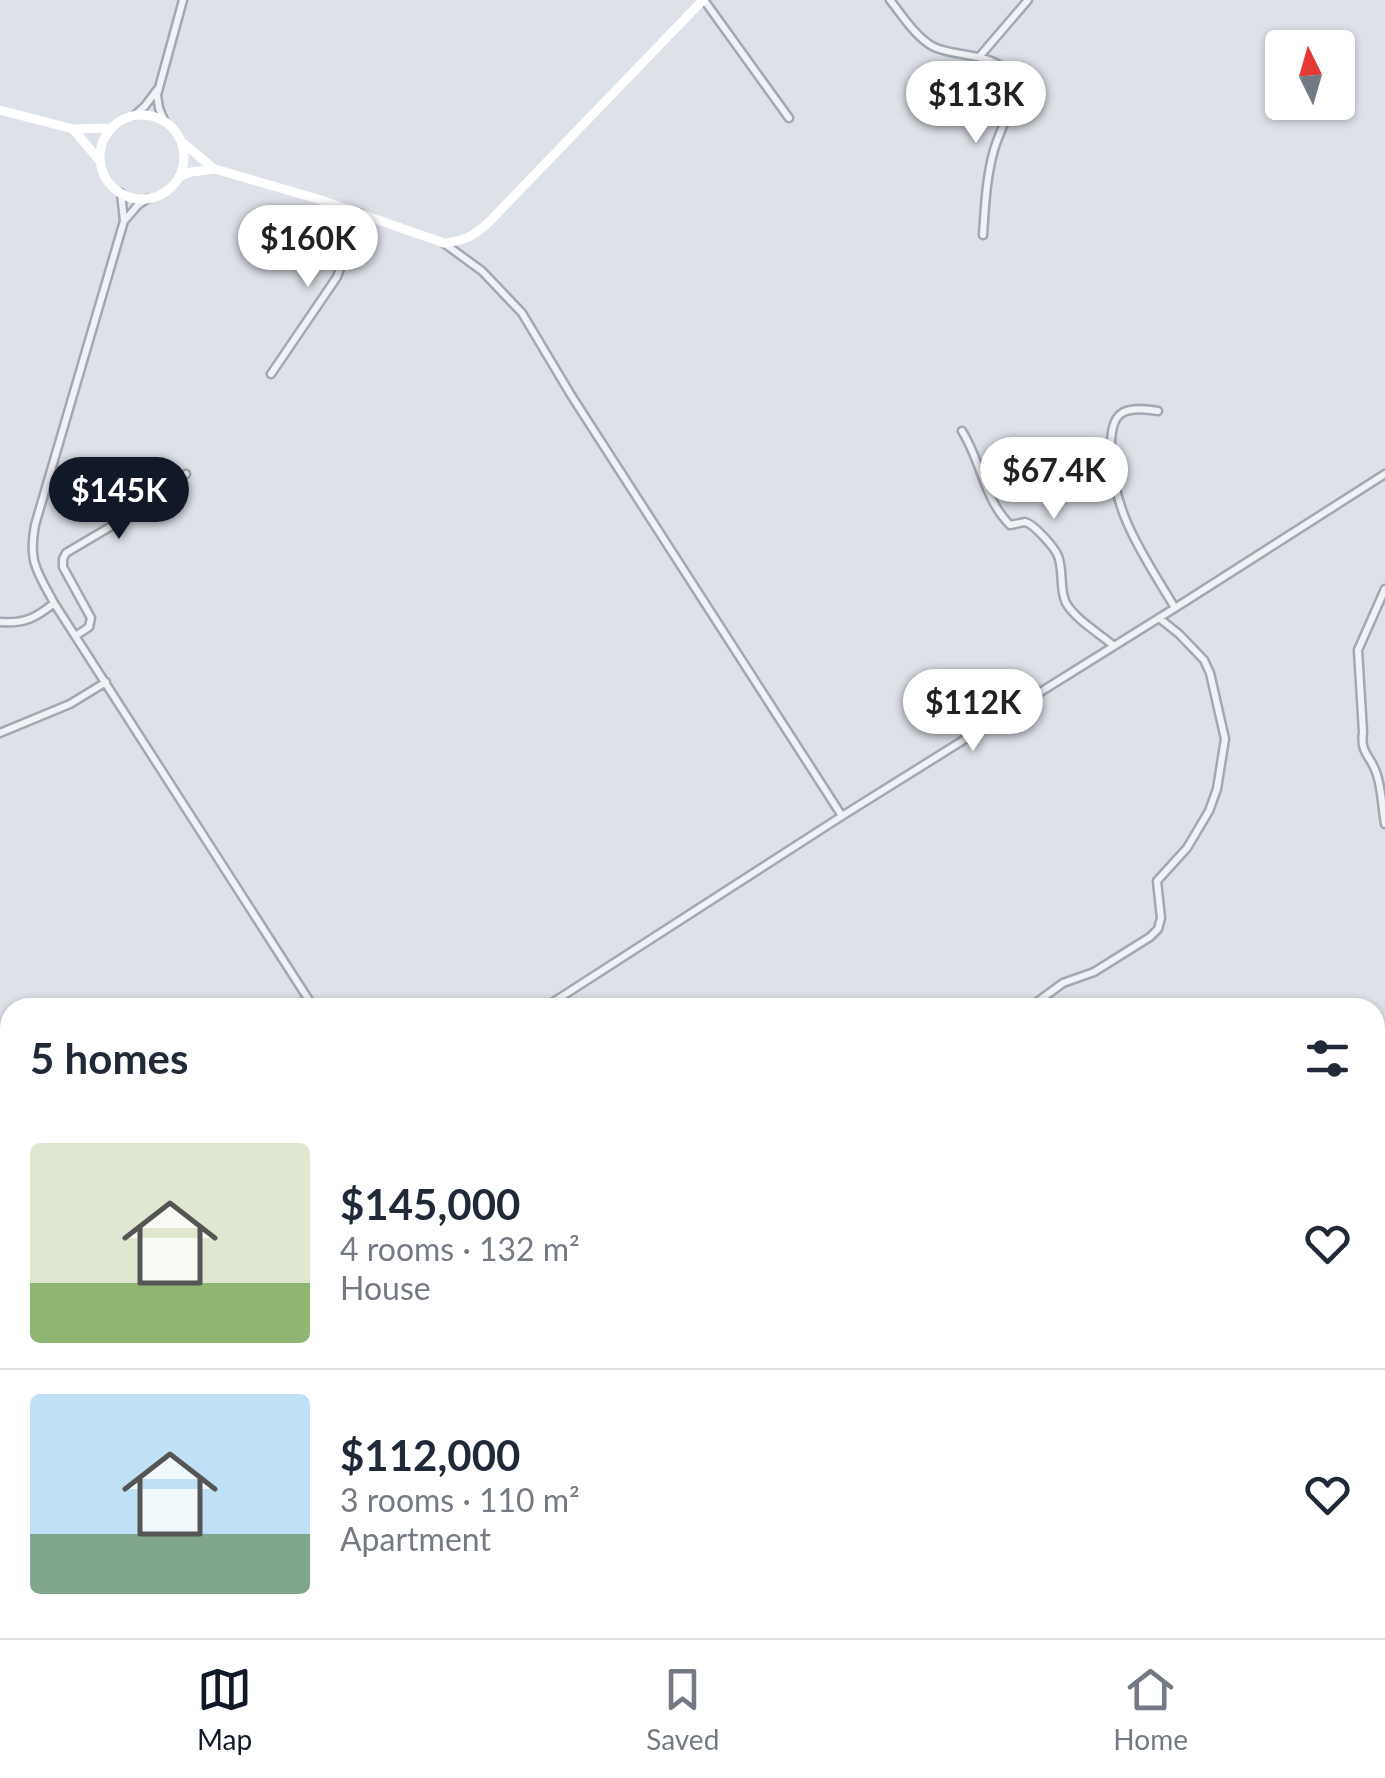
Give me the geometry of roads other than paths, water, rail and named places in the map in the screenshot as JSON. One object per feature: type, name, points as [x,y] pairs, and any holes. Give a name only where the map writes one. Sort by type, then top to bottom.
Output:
[{"type":"street","points":[[164,120],[157,95],[183,0]]},
{"type":"street","points":[[444,244],[476,234],[703,0],[789,118]]},
{"type":"street","points":[[890,0],[922,39],[934,47],[980,56],[996,64],[1008,77],[1012,90],[1010,104],[989,168],[983,235]]},
{"type":"street","points":[[980,56],[1028,0]]},
{"type":"street","points":[[135,115],[160,82]]},
{"type":"street","points":[[0,110],[73,129],[110,128]]},
{"type":"street","points":[[124,221],[138,205],[171,188],[184,159],[174,129],[150,114],[135,115],[110,128],[100,160],[110,185],[133,198],[147,199]]},
{"type":"street","points":[[73,129],[100,160]]},
{"type":"street","points":[[181,141],[216,169]]},
{"type":"street","points":[[179,177],[216,169],[281,186],[444,244],[482,271],[522,313],[842,816]]},
{"type":"street","points":[[120,193],[124,221],[51,470],[31,548],[35,568],[308,998]]},
{"type":"street","points":[[271,374],[338,277],[360,214]]},
{"type":"street","points":[[1158,410],[1127,410],[1117,416],[1112,426],[1112,468],[1122,515],[1176,608]]},
{"type":"street","points":[[962,430],[996,510],[1010,525],[1029,524],[1054,548],[1067,604],[1114,646]]},
{"type":"street","points":[[77,636],[92,623],[63,567],[66,553],[186,474]]},
{"type":"street","points":[[560,998],[1385,474]]},
{"type":"street","points":[[1385,589],[1358,650],[1362,744],[1378,779],[1385,824]]},
{"type":"street","points":[[0,622],[32,620],[54,603]]},
{"type":"street","points":[[1041,998],[1063,983],[1094,972],[1158,929],[1161,918],[1157,881],[1198,832],[1217,788],[1225,739],[1210,674],[1195,649],[1158,618]]},
{"type":"street","points":[[0,733],[70,704],[106,682]]}]
